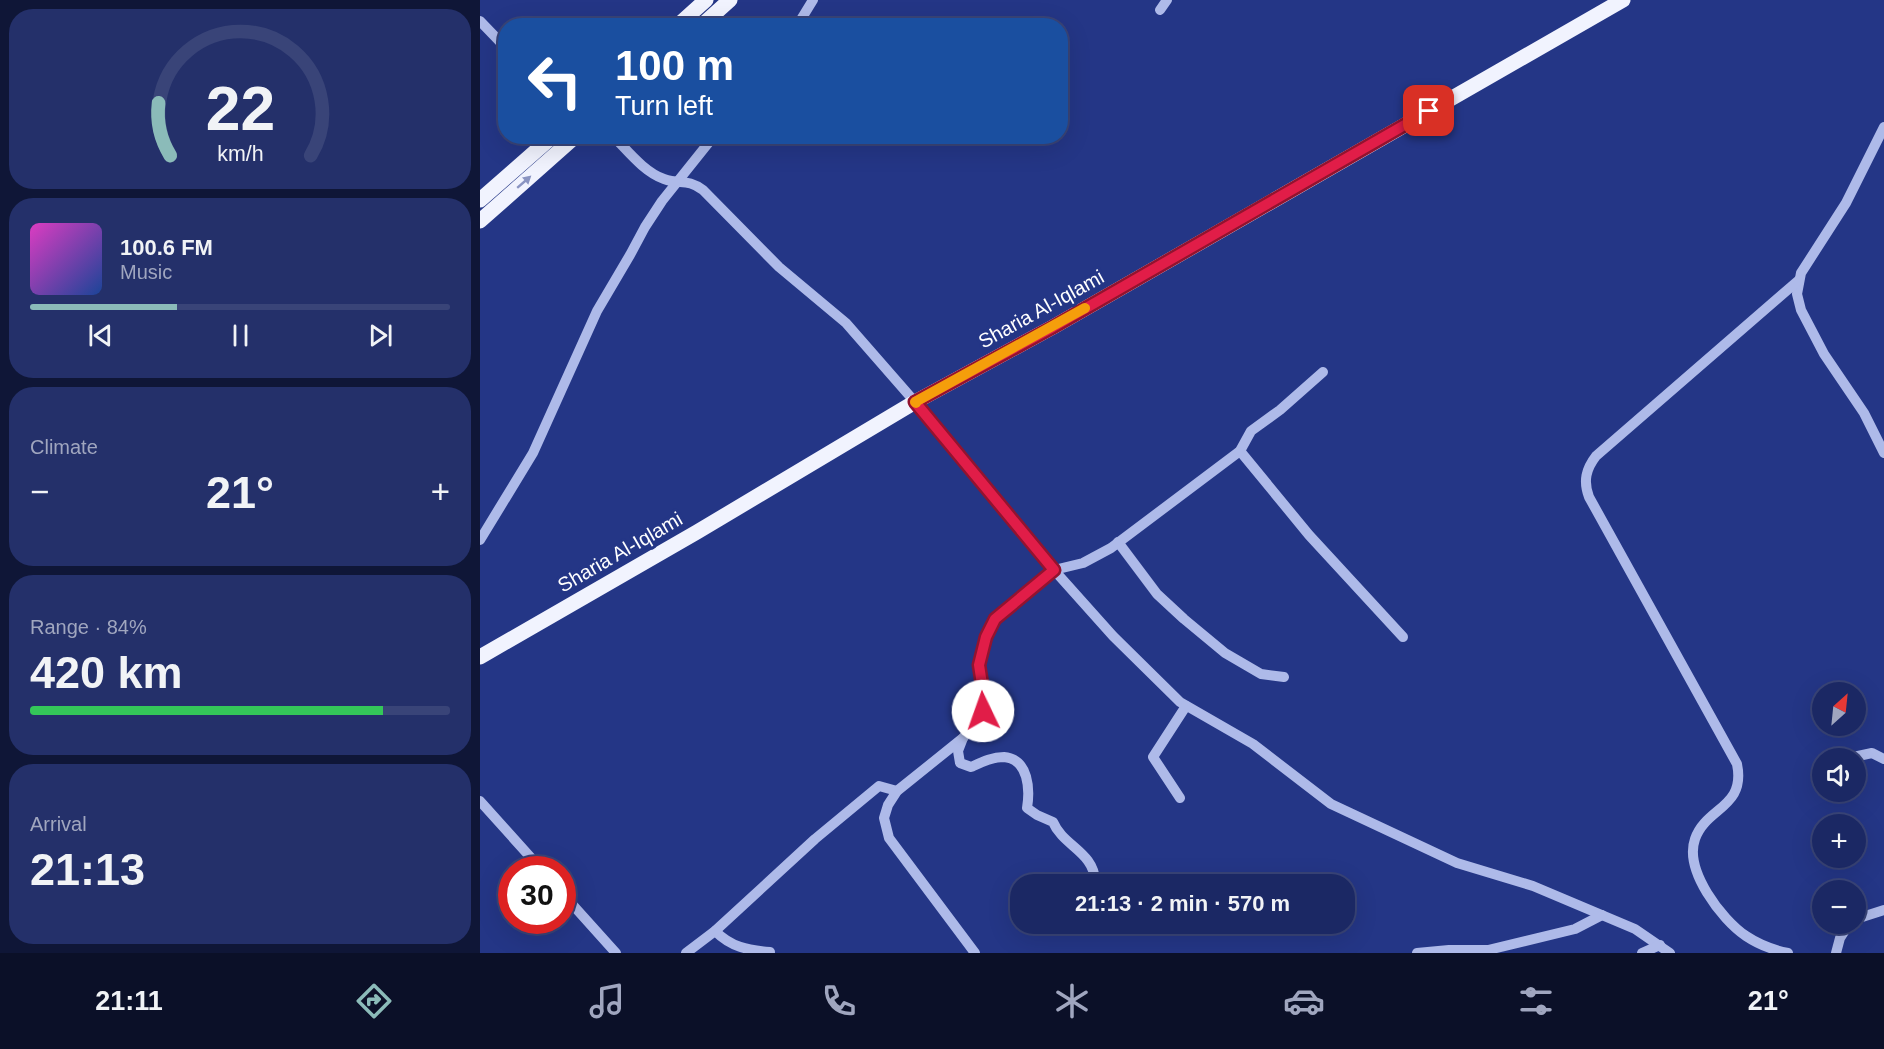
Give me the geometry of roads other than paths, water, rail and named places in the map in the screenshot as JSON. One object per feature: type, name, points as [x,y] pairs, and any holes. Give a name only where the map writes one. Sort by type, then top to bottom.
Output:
[{"type":"main road","points":[[686,18],[706,0]]},
{"type":"main road","points":[[710,18],[730,0]]},
{"type":"main road","name":"Sharia Al-Iqlami","points":[[480,657],[697,532],[915,402],[1053,327],[1623,0]]},
{"type":"main road","points":[[480,200],[545,144]]},
{"type":"main road","points":[[480,221],[567,144]]},
{"type":"street","points":[[802,18],[813,0]]},
{"type":"street","points":[[480,21],[498,40]]},
{"type":"street","points":[[1788,953],[1756,942],[1736,928],[1719,909],[1695,867],[1692,852],[1695,837],[1703,824],[1724,807],[1734,794],[1739,779],[1737,764],[1589,497],[1585,483],[1587,469],[1596,456],[1799,280],[1846,203],[1884,127]]},
{"type":"street","points":[[622,144],[655,175],[663,179],[689,182],[703,190],[779,267],[846,323],[915,402],[1054,570],[1113,636],[1186,706],[1253,744],[1331,804],[1457,863],[1533,886],[1635,929],[1670,953]]},
{"type":"street","points":[[480,540],[533,453],[597,311],[645,227],[662,201],[708,144]]},
{"type":"street","points":[[1799,280],[1797,294],[1801,310],[1838,375],[1872,428],[1884,453]]},
{"type":"street","points":[[975,953],[889,838],[884,818],[888,805],[897,791],[963,738],[983,711],[984,697],[979,665],[986,637],[995,619],[1054,570],[1083,563],[1118,542],[1240,451],[1251,431],[1280,410],[1323,372]]},
{"type":"street","points":[[1240,451],[1309,535],[1403,637]]},
{"type":"street","points":[[1118,542],[1157,594],[1225,653],[1261,674],[1284,677]]},
{"type":"street","points":[[1180,798],[1153,757],[1186,706]]},
{"type":"street","points":[[963,738],[958,751],[960,763],[971,767],[989,759],[1006,757],[1018,764],[1028,776],[1030,793],[1027,808],[1053,822],[1057,832],[1088,859],[1095,874]]},
{"type":"street","points":[[1866,754],[1872,753],[1884,759]]},
{"type":"street","points":[[686,953],[715,931],[815,839],[879,786],[897,791]]},
{"type":"street","points":[[480,801],[529,856]]},
{"type":"street","points":[[576,909],[616,953]]},
{"type":"street","points":[[1866,915],[1884,909]]},
{"type":"street","points":[[1417,953],[1488,950],[1575,929],[1602,915]]},
{"type":"street","points":[[715,931],[733,946],[770,952]]},
{"type":"street","points":[[1836,953],[1843,934]]},
{"type":"street","points":[[1642,953],[1660,945]]}]
